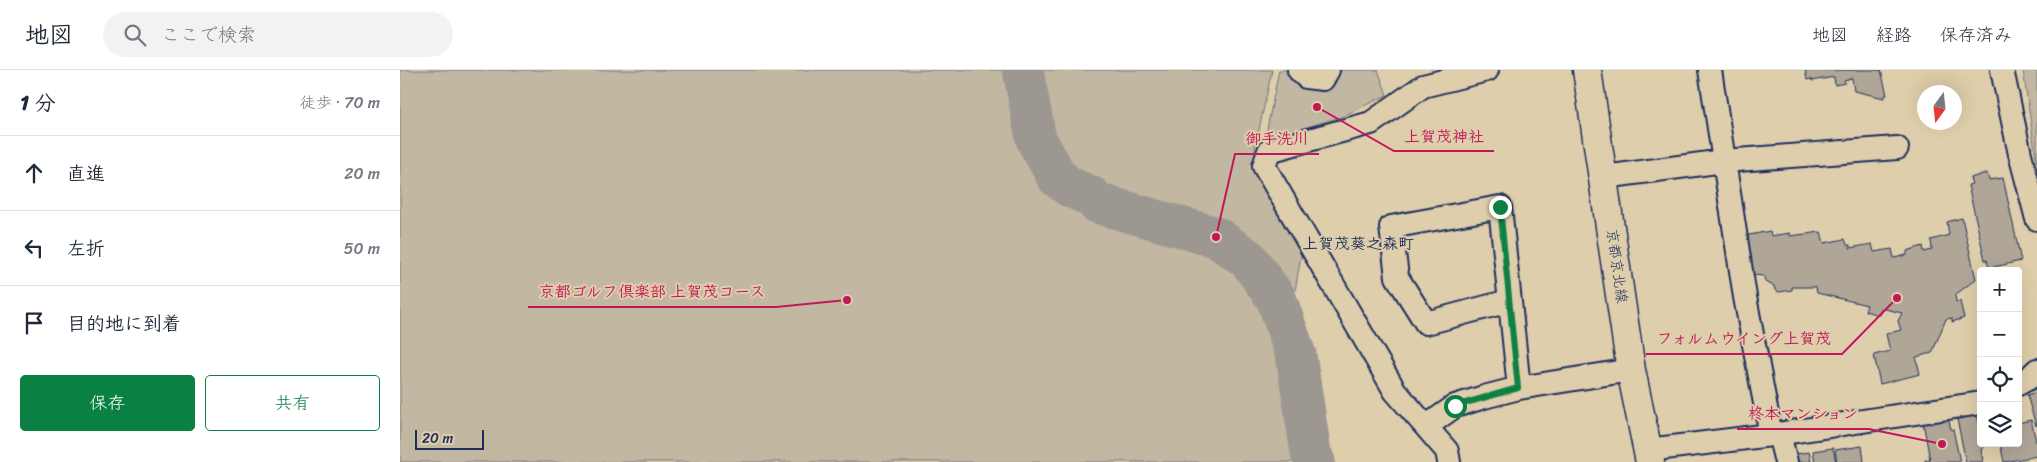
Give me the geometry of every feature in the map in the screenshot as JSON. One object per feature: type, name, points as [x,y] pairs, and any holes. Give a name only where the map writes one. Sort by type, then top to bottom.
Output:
[{"type":"main road","name":"京都京北線","points":[[1587,70],[1631,370],[1649,456]]},
{"type":"street","points":[[1299,70],[1306,77],[1323,79],[1328,70]]},
{"type":"street","points":[[1449,462],[1447,451],[1395,391],[1264,166],[1269,151],[1372,123],[1423,86],[1487,70]]},
{"type":"street","points":[[1710,70],[1745,298],[1775,435],[1786,462]]},
{"type":"street","points":[[2002,70],[2020,154],[2037,218]]},
{"type":"street","points":[[1604,177],[1724,161],[1897,148]]},
{"type":"street","points":[[1510,300],[1426,323],[1396,277],[1391,228],[1500,207],[1510,300],[1518,388]]},
{"type":"street","points":[[1427,426],[1455,406],[1518,388],[1631,370]]},
{"type":"street","points":[[2022,382],[2037,370]]},
{"type":"street","points":[[1649,456],[1977,404]]},
{"type":"shaded area","points":[[400,70],[1272,70],[1255,148],[1255,166],[1303,244],[1284,355],[1309,462],[400,462]]},
{"type":"shaded area","points":[[1279,70],[1378,70],[1387,95],[1341,117],[1265,139]]},
{"type":"shaded area","points":[[2023,70],[2037,70],[2037,162],[2036,157]]},
{"type":"building","points":[[1805,70],[1881,70],[1887,95],[1884,98],[1854,91],[1852,78],[1844,80],[1845,83],[1835,85],[1834,77],[1812,81],[1812,79],[1807,80]]},
{"type":"building","points":[[1987,173],[1989,180],[2003,178],[2021,261],[1989,267],[1987,260],[1985,260],[1968,185],[1972,184],[1970,178]]},
{"type":"building","points":[[1962,218],[1976,279],[1955,295],[1956,302],[1960,301],[1964,318],[1952,322],[1952,318],[1946,319],[1932,353],[1916,357],[1920,374],[1880,384],[1874,355],[1890,351],[1886,334],[1901,330],[1898,321],[1902,313],[1881,308],[1879,315],[1865,311],[1867,305],[1817,293],[1816,287],[1792,287],[1792,290],[1779,292],[1775,290],[1774,286],[1765,282],[1764,276],[1752,275],[1739,237],[1770,231],[1771,236],[1790,233],[1790,236],[1821,232],[1824,243],[1845,239],[1850,248],[1872,244],[1874,252],[1892,249],[1894,258],[1907,255],[1907,251],[1923,246],[1924,252],[1932,250],[1931,240],[1949,235],[1947,222]]},
{"type":"building","points":[[2037,392],[2037,425],[2036,426],[2027,395]]},
{"type":"building","points":[[1977,415],[1977,447],[1984,447],[1981,449],[1983,462],[1966,462],[1957,419]]},
{"type":"building","points":[[1948,418],[1951,429],[1953,429],[1960,462],[1925,462],[1925,460],[1930,460],[1923,422]]},
{"type":"building","points":[[2031,420],[2037,446],[2037,456],[2004,462],[2001,447],[2022,447],[2022,422]]},
{"type":"building","points":[[1862,446],[1864,462],[1837,462],[1835,450]]},
{"type":"building","points":[[1833,448],[1836,462],[1815,462],[1813,451]]},
{"type":"building","points":[[1809,452],[1811,462],[1792,462],[1790,455]]},
{"type":"waterway","points":[[1023,70],[1036,139],[1057,177],[1068,186],[1092,197],[1097,203],[1216,237],[1248,259],[1276,298],[1296,355],[1311,453],[1315,462]]},
{"type":"place","name":"上賀茂神社","points":[[1317,107]]},
{"type":"place","name":"御手洗川","points":[[1216,237]]},
{"type":"place","name":"フォルムウイング上賀茂","points":[[1897,298]]},
{"type":"place","name":"京都ゴルフ倶楽部 上賀茂コース","points":[[847,300]]},
{"type":"place","name":"柊本マンション","points":[[1942,444]]},
{"type":"district","name":"上賀茂葵之森町","points":[[1358,243]]},
{"type":"route","points":[[1455,406],[1518,388],[1500,207]]}]
